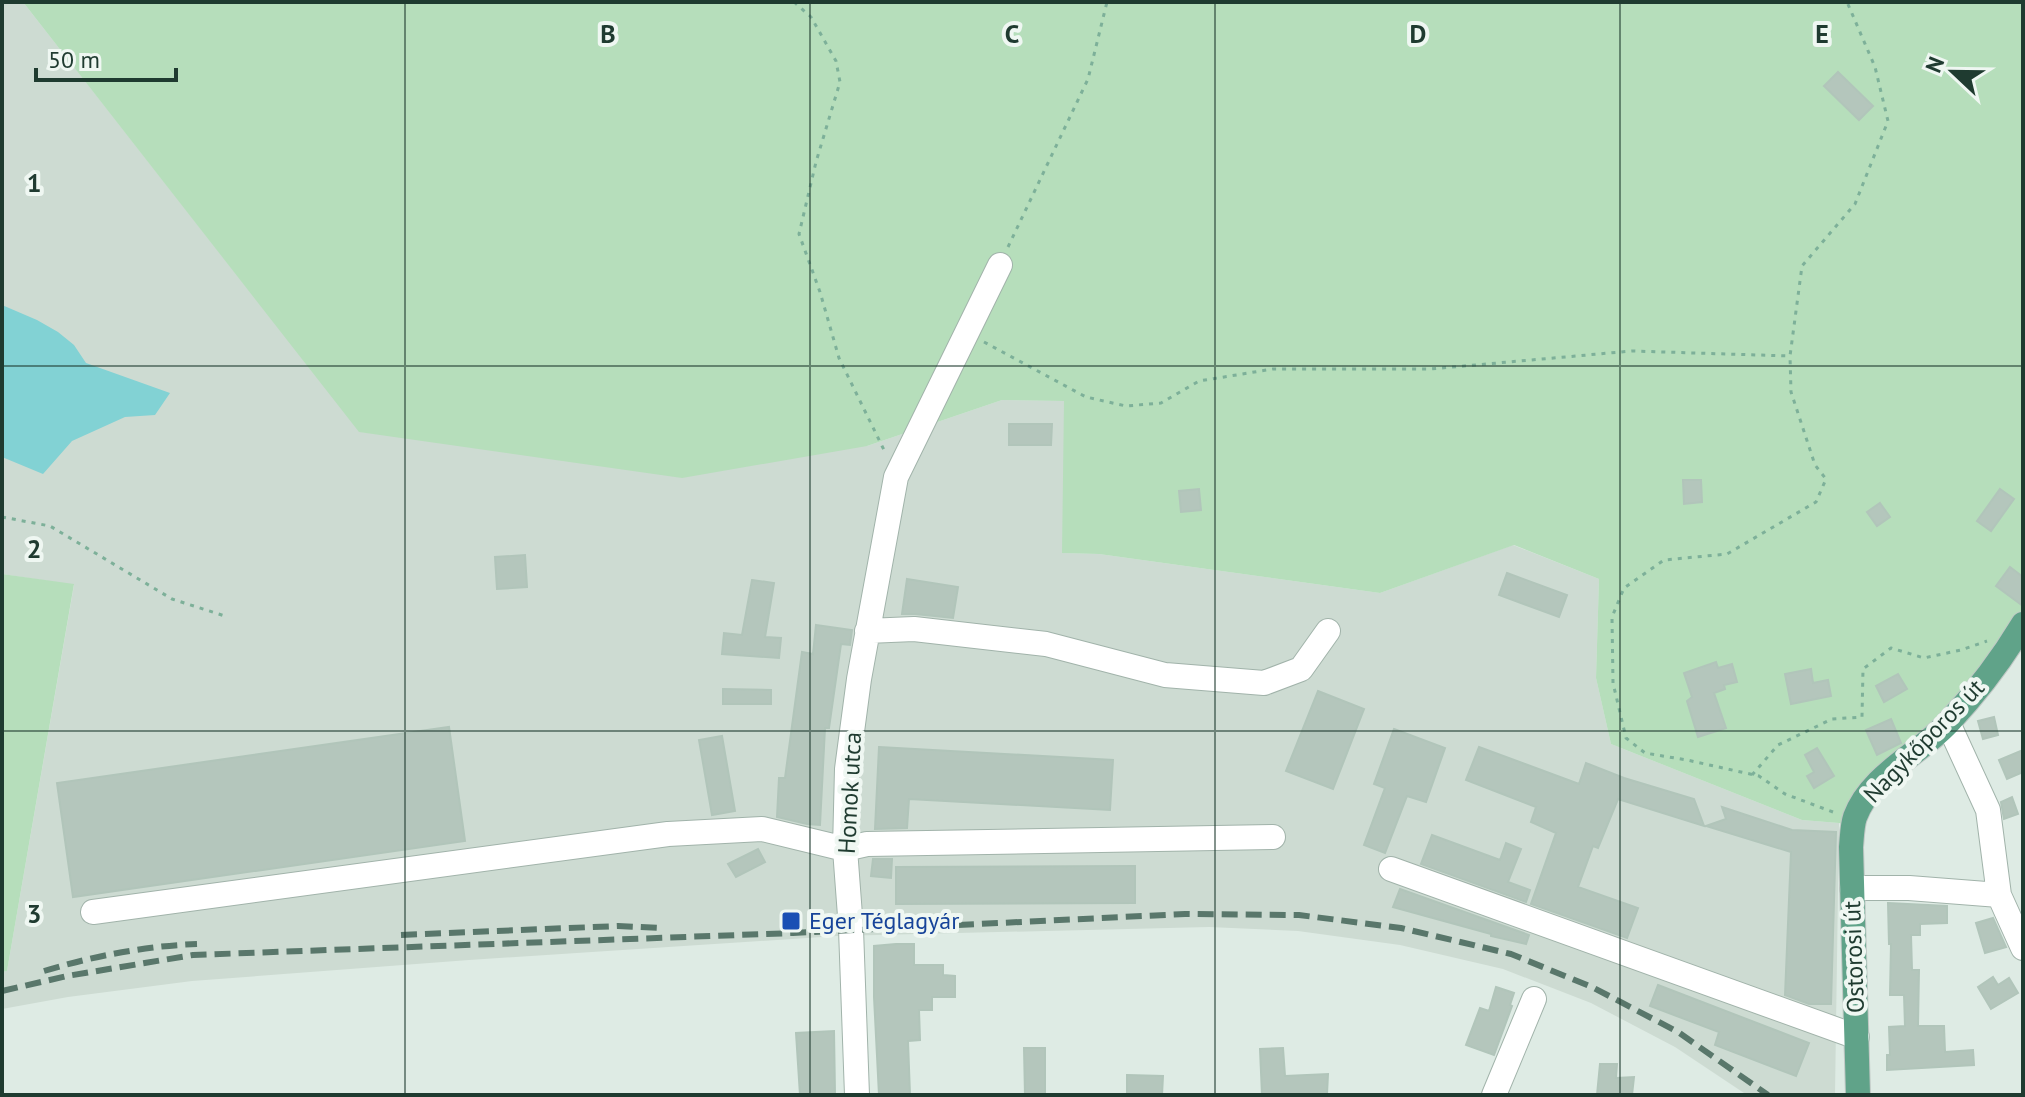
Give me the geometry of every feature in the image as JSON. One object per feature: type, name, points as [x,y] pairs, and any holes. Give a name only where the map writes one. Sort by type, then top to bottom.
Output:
[{"type":"main road","name":"Nagykőporos út","points":[[1854,820],[1862,802],[1884,776],[1929,742],[1976,692],[2021,628]]},
{"type":"main road","name":"Ostorosi út","points":[[1854,820],[1851,847],[1858,1095]]},
{"type":"street","name":"Homok utca","points":[[857,1095],[845,849],[847,769],[867,631],[894,486],[1000,265]]},
{"type":"street","points":[[867,631],[914,629],[1046,644],[1165,675],[1264,683],[1301,669],[1328,631]]},
{"type":"street","points":[[1948,723],[1988,810],[1999,895],[2023,948]]},
{"type":"street","points":[[93,912],[668,834],[762,829],[845,849],[867,844],[1273,837]]},
{"type":"street","points":[[1391,869],[1857,1037]]},
{"type":"street","points":[[1852,888],[1909,888],[1999,895]]},
{"type":"street","points":[[1494,1095],[1534,999]]},
{"type":"path","points":[[794,2],[811,17],[836,61],[840,82],[799,234],[839,358],[870,418],[894,486]]},
{"type":"path","points":[[1000,265],[1088,79],[1107,2]]},
{"type":"path","points":[[1847,2],[1875,67],[1888,121],[1855,204],[1802,266],[1790,356],[1791,392],[1815,465],[1826,479],[1816,502],[1727,554],[1664,560],[1624,588],[1612,617],[1613,683],[1626,738],[1645,753],[1759,776],[1785,794],[1854,820]]},
{"type":"path","points":[[967,333],[1086,397],[1126,406],[1161,403],[1199,381],[1273,369],[1430,369],[1632,351],[1790,356]]},
{"type":"path","points":[[2,517],[50,526],[172,599],[228,617]]},
{"type":"path","points":[[1752,775],[1778,745],[1832,719],[1862,717],[1863,669],[1891,648],[1924,658],[1961,650],[2021,628]]},
{"type":"shaded area","points":[[2,2],[23,2],[360,432],[867,446],[1002,400],[1065,401],[1063,553],[1099,554],[1380,593],[1513,545],[1599,579],[1596,678],[1611,744],[1802,820],[1839,823],[1835,1095],[1747,1095],[1675,1047],[1591,1003],[1503,969],[1400,945],[1298,931],[1209,927],[837,936],[192,981],[2,1009],[2,972],[7,971],[74,585],[2,574]]},
{"type":"green space","points":[[23,2],[2023,2],[2023,645],[1868,810],[1863,830],[1839,823],[1802,820],[1611,744],[1596,678],[1599,579],[1514,545],[1380,593],[1099,554],[1062,553],[1064,401],[1002,400],[867,446],[682,478],[359,432]]},
{"type":"green space","points":[[2,574],[74,584],[7,971],[2,972]]},
{"type":"water","points":[[2,305],[58,332],[74,345],[86,363],[170,393],[155,415],[125,417],[72,441],[43,474],[2,457]]},
{"type":"building","points":[[1838,72],[1873,106],[1859,120],[1824,86]]},
{"type":"building","points":[[1009,424],[1052,424],[1051,445],[1009,445]]},
{"type":"building","points":[[1683,480],[1701,480],[1702,502],[1684,504]]},
{"type":"building","points":[[1199,489],[1201,510],[1181,512],[1179,491]]},
{"type":"building","points":[[2000,489],[2014,499],[1991,531],[1977,521]]},
{"type":"building","points":[[1880,503],[1890,517],[1877,526],[1867,512]]},
{"type":"building","points":[[525,555],[527,587],[497,589],[495,557]]},
{"type":"building","points":[[2010,567],[2023,577],[2023,606],[1996,586]]},
{"type":"building","points":[[1507,573],[1567,595],[1559,617],[1499,595]]},
{"type":"building","points":[[907,579],[958,587],[953,618],[902,614]]},
{"type":"building","points":[[752,580],[774,583],[765,637],[781,638],[779,658],[722,654],[724,633],[742,635]]},
{"type":"building","points":[[816,625],[852,630],[850,645],[841,644],[829,728],[825,728],[820,825],[777,817],[779,778],[785,778],[802,652],[813,654]]},
{"type":"building","points":[[1716,662],[1718,668],[1732,664],[1737,682],[1724,685],[1725,689],[1714,693],[1726,728],[1698,737],[1687,701],[1692,697],[1684,673]]},
{"type":"building","points":[[1811,669],[1813,683],[1828,680],[1831,696],[1791,704],[1785,674]]},
{"type":"building","points":[[1898,674],[1907,689],[1884,702],[1876,686]]},
{"type":"building","points":[[723,689],[771,690],[771,704],[723,704]]},
{"type":"building","points":[[1318,691],[1364,709],[1333,789],[1286,771]]},
{"type":"building","points":[[1994,717],[1998,735],[1983,739],[1978,721]]},
{"type":"building","points":[[1891,719],[1901,743],[1877,755],[1866,730]]},
{"type":"building","points":[[449,727],[465,841],[73,897],[57,783]]},
{"type":"building","points":[[1394,729],[1445,748],[1426,802],[1407,796],[1385,853],[1364,845],[1385,788],[1374,784]]},
{"type":"building","points":[[722,736],[735,811],[712,815],[699,740]]},
{"type":"building","points":[[879,747],[1113,760],[1110,810],[909,799],[907,828],[875,829]]},
{"type":"building","points":[[1479,747],[1579,784],[1586,763],[1694,799],[1704,826],[1618,799],[1598,848],[1593,846],[1578,887],[1638,908],[1627,938],[1531,904],[1556,833],[1531,822],[1536,807],[1466,780]]},
{"type":"building","points":[[1817,748],[1834,776],[1814,788],[1807,776],[1814,772],[1805,755]]},
{"type":"building","points":[[2023,750],[2023,772],[2007,779],[1999,760]]},
{"type":"building","points":[[2012,797],[2018,814],[2004,819],[2001,802]]},
{"type":"building","points":[[1722,807],[1792,830],[1836,832],[1831,1004],[1809,1004],[1785,995],[1791,852],[1706,826],[1726,819]]},
{"type":"building","points":[[1432,835],[1500,860],[1506,843],[1521,849],[1508,882],[1530,890],[1526,902],[1421,864]]},
{"type":"building","points":[[758,849],[765,862],[736,877],[728,864]]},
{"type":"building","points":[[873,859],[892,859],[891,878],[871,876]]},
{"type":"building","points":[[1135,866],[1135,903],[896,904],[896,867]]},
{"type":"building","points":[[1400,889],[1529,935],[1526,944],[1393,907]]},
{"type":"building","points":[[1888,903],[1947,906],[1947,923],[1920,924],[1920,935],[1911,935],[1912,970],[1919,970],[1918,1026],[1944,1026],[1945,1052],[1973,1050],[1974,1065],[1887,1070],[1889,1027],[1905,1026],[1904,995],[1890,995]]},
{"type":"building","points":[[1993,918],[2006,947],[1985,953],[1976,923]]},
{"type":"building","points":[[914,944],[914,965],[943,965],[943,975],[955,976],[955,997],[932,997],[932,1010],[919,1010],[920,1040],[908,1041],[910,1095],[879,1095],[874,946]]},
{"type":"building","points":[[1993,977],[1998,985],[2009,978],[2018,993],[1991,1009],[1978,987]]},
{"type":"building","points":[[1658,985],[1809,1043],[1796,1076],[1715,1045],[1719,1032],[1650,1006]]},
{"type":"building","points":[[1496,987],[1514,993],[1494,1055],[1466,1045],[1480,1008],[1489,1011]]},
{"type":"building","points":[[834,1031],[835,1095],[800,1095],[796,1033]]},
{"type":"building","points":[[1024,1048],[1045,1048],[1045,1095],[1025,1095]]},
{"type":"building","points":[[1283,1048],[1285,1076],[1328,1074],[1327,1094],[1262,1095],[1260,1049]]},
{"type":"building","points":[[1600,1064],[1617,1064],[1616,1078],[1634,1077],[1632,1095],[1597,1095]]},
{"type":"building","points":[[1127,1075],[1163,1076],[1162,1095],[1127,1095]]},
{"type":"railway","points":[[2,991],[67,976],[193,955],[793,933],[1185,914],[1299,915],[1401,928],[1511,954],[1592,987],[1678,1032],[1768,1095]]},
{"type":"railway","points":[[401,935],[618,926],[661,928]]},
{"type":"railway","points":[[44,971],[120,953],[197,944]]},
{"type":"place","name":"Eger Téglagyár","points":[[791,921]]}]
